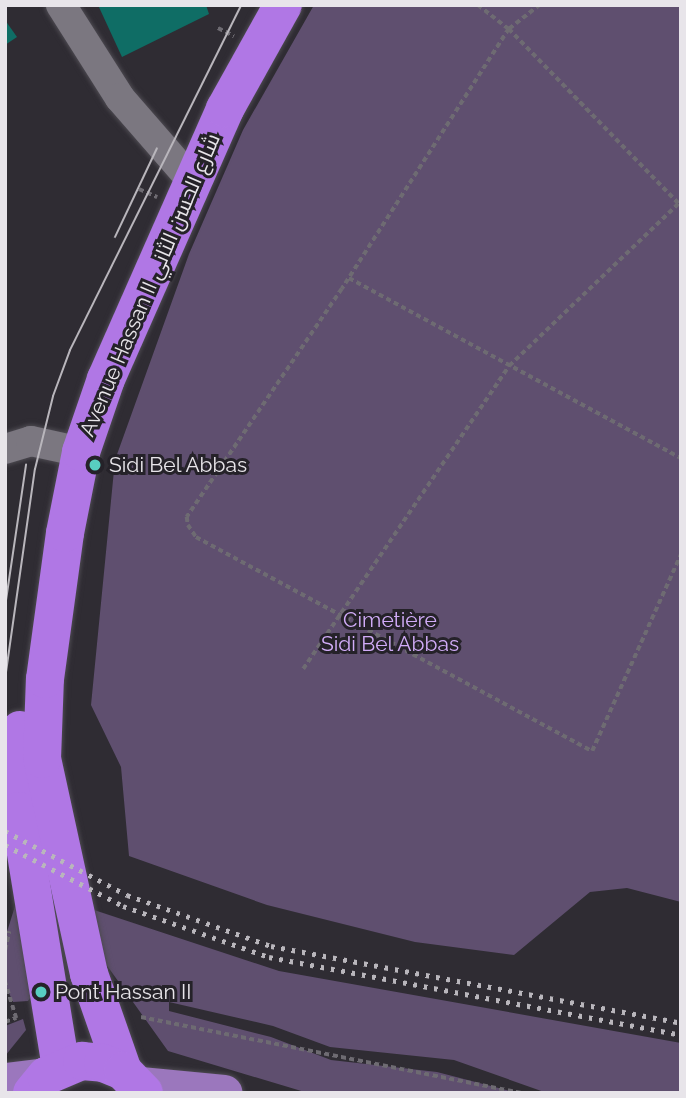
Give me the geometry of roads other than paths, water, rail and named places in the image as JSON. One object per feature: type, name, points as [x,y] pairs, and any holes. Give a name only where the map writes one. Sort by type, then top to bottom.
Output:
[{"type":"highway","name":"Avenue Hassan II شارع الحسن الثاني","points":[[46,1078],[19,798],[20,706],[71,449],[106,379],[183,173],[225,109],[272,7]]},
{"type":"highway","name":"Avenue Hassan II شارع الحسن الثاني","points":[[71,449],[45,679],[42,759],[89,974],[136,1083]]},
{"type":"highway","points":[[46,1078],[93,1062],[136,1083]]},
{"type":"main road","points":[[5,1081],[46,1078]]},
{"type":"main road","points":[[136,1083],[224,1093]]},
{"type":"street","points":[[61,5],[120,98],[183,173]]},
{"type":"street","points":[[5,449],[23,441],[71,449]]},
{"type":"tram line","points":[[5,679],[35,469],[53,396],[70,350],[241,5]]},
{"type":"tram line","points":[[115,237],[157,148]]},
{"type":"tram line","points":[[5,607],[26,465]]},
{"type":"railway","points":[[5,831],[127,895],[271,946],[681,1023]]},
{"type":"railway","points":[[5,845],[123,906],[269,957],[681,1035]]},
{"type":"place","name":"Sidi Bel Abbas","points":[[95,465]]},
{"type":"place","name":"Pont Hassan II","points":[[41,992]]},
{"type":"park label","name":"Cimetière Sidi Bel Abbas","points":[[390,632]]}]
